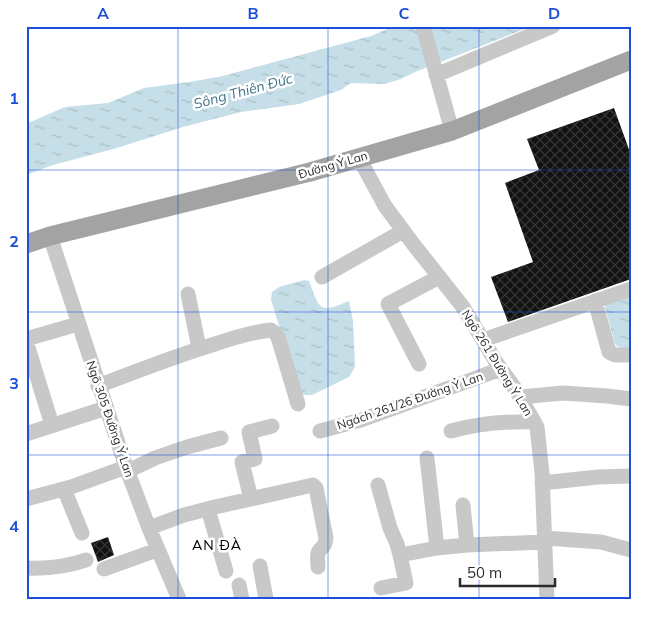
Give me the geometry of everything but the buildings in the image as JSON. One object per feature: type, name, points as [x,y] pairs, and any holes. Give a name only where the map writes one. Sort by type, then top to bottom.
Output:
[{"type":"main road","name":"Đường Ỷ Lan","points":[[26,244],[50,236],[310,172],[452,131],[631,60]]},
{"type":"street","points":[[423,26],[452,131]]},
{"type":"street","points":[[436,75],[553,26]]},
{"type":"street","name":"Ngõ 261 Đường Ỷ Lan","points":[[359,158],[385,206],[463,307],[537,426],[542,483],[547,599]]},
{"type":"street","points":[[322,277],[403,231]]},
{"type":"street","name":"Ngõ 305 Đường Ỷ Lan","points":[[50,236],[127,469],[157,550],[179,599]]},
{"type":"street","points":[[419,364],[388,304],[439,277]]},
{"type":"street","points":[[483,340],[631,288]]},
{"type":"street","points":[[188,294],[199,348]]},
{"type":"street","points":[[595,301],[610,352],[615,355],[631,355]]},
{"type":"street","points":[[52,425],[26,340],[78,324]]},
{"type":"street","points":[[98,386],[199,348],[271,330],[278,337],[298,404]]},
{"type":"street","name":"Ngách 261/26 Đường Ỷ Lan","points":[[320,431],[361,420],[501,369]]},
{"type":"street","points":[[520,397],[563,393],[631,399]]},
{"type":"street","points":[[26,434],[106,408]]},
{"type":"street","points":[[451,431],[471,425],[492,422],[534,422]]},
{"type":"street","points":[[251,498],[242,462],[255,459],[249,432],[272,426]]},
{"type":"street","points":[[26,499],[127,469],[186,447],[221,438]]},
{"type":"street","points":[[427,458],[437,548]]},
{"type":"street","points":[[542,483],[598,477],[631,476]]},
{"type":"street","points":[[149,528],[208,509],[312,485],[316,488],[326,538],[325,545],[318,552],[318,567]]},
{"type":"street","points":[[378,485],[390,528],[397,544],[406,583],[382,588]]},
{"type":"street","points":[[64,489],[82,533]]},
{"type":"street","points":[[463,505],[467,545]]},
{"type":"street","points":[[208,509],[226,571]]},
{"type":"street","points":[[400,556],[437,548],[545,540],[601,542],[631,550]]},
{"type":"street","points":[[104,569],[157,550]]},
{"type":"street","points":[[26,568],[55,568],[86,560]]},
{"type":"street","points":[[260,566],[266,599]]},
{"type":"water","name":"Sông Thiên Đức","points":[[394,26],[532,26],[401,79],[384,84],[351,83],[341,90],[299,104],[241,112],[183,127],[117,148],[53,165],[26,175],[26,124],[65,107],[108,103],[144,88],[223,76],[371,36]]},
{"type":"water","points":[[304,280],[309,281],[322,307],[332,307],[349,301],[353,321],[355,367],[349,377],[312,395],[300,393],[271,300],[272,292],[279,287]]},
{"type":"water","points":[[631,294],[631,348],[622,348],[615,344],[605,307],[607,303]]},
{"type":"district","name":"AN ĐÀ","points":[[217,545]]}]
